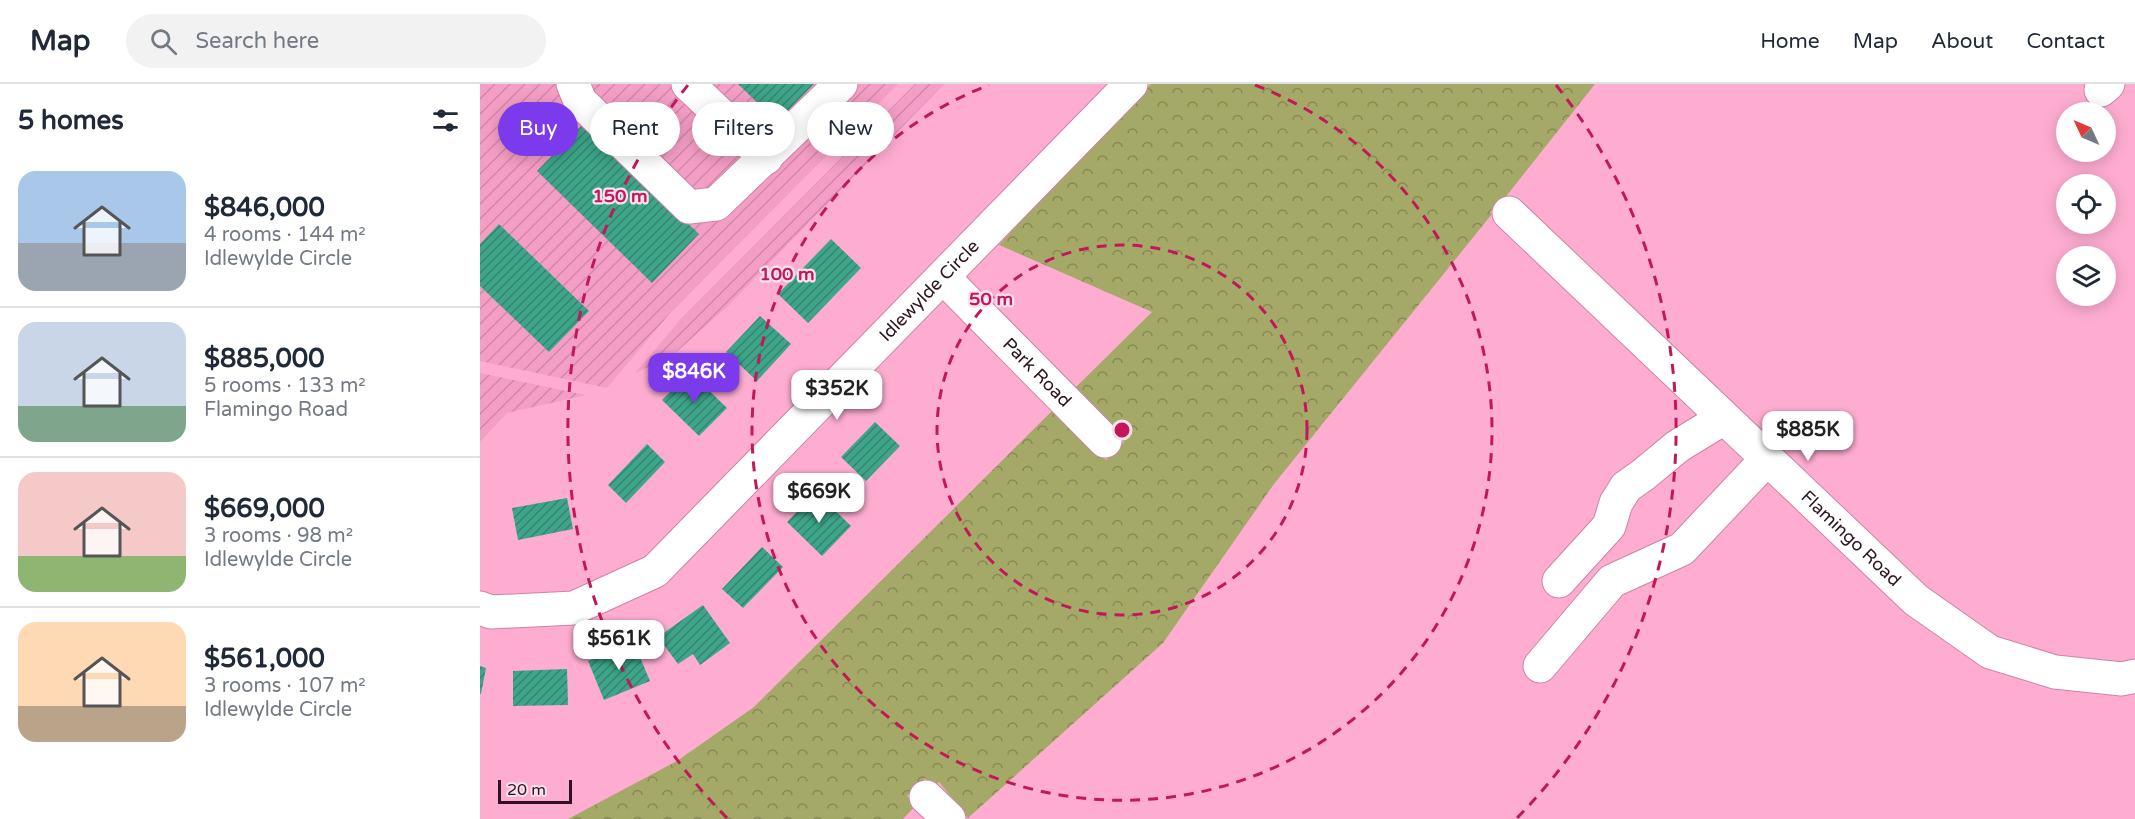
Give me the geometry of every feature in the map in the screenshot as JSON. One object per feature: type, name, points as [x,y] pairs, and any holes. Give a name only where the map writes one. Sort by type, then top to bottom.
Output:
[{"type":"street","points":[[573,84],[580,100],[689,207],[716,204],[841,84]]},
{"type":"street","points":[[688,84],[766,158]]},
{"type":"street","name":"Idlewylde Circle","points":[[480,608],[491,612],[574,608],[654,571],[1131,84]]},
{"type":"street","name":"Flamingo Road","points":[[1509,213],[1916,600],[1990,652],[2055,672],[2122,679],[2135,676]]},
{"type":"street","name":"Park Road","points":[[943,277],[1105,441]]},
{"type":"street","points":[[1559,581],[1609,526],[1616,503],[1626,487],[1678,446],[1724,418]]},
{"type":"street","points":[[1540,666],[1612,581],[1682,549],[1767,459]]},
{"type":"shaded area","points":[[480,84],[898,84],[880,102],[807,102],[807,156],[826,156],[671,312],[607,388],[480,361]]},
{"type":"shaded area","points":[[915,84],[944,84],[894,135],[894,105]]},
{"type":"shaded area","points":[[843,156],[874,156],[727,307],[672,356],[635,373],[680,320]]},
{"type":"shaded area","points":[[480,373],[586,395],[507,413],[480,442]]},
{"type":"green space","points":[[1151,84],[1595,84],[1274,484],[1163,643],[968,818],[939,782],[934,787],[925,778],[907,796],[916,805],[903,819],[568,819],[677,761],[754,707],[1055,408],[1106,460],[1124,442],[1073,390],[1152,312],[999,245],[1076,160]]},
{"type":"building","points":[[738,84],[814,84],[795,104],[756,102]]},
{"type":"building","points":[[584,123],[590,129],[590,156],[618,156],[699,234],[652,283],[537,171],[552,156],[578,156],[578,129]]},
{"type":"building","points":[[499,224],[589,311],[549,352],[480,286],[480,244]]},
{"type":"building","points":[[831,239],[861,268],[808,323],[778,294]]},
{"type":"building","points":[[760,316],[791,344],[757,381],[726,352]]},
{"type":"building","points":[[690,372],[727,408],[699,436],[662,400]]},
{"type":"building","points":[[875,422],[900,446],[866,481],[841,457]]},
{"type":"building","points":[[647,444],[665,462],[626,503],[608,485]]},
{"type":"building","points":[[816,492],[851,526],[822,556],[787,522]]},
{"type":"building","points":[[567,498],[573,529],[518,540],[512,508]]},
{"type":"building","points":[[762,547],[783,567],[743,608],[722,589]]},
{"type":"building","points":[[703,605],[730,643],[700,665],[693,654],[678,664],[658,637]]},
{"type":"building","points":[[634,643],[650,681],[604,700],[588,661]]},
{"type":"building","points":[[480,666],[486,668],[481,694],[480,694]]},
{"type":"building","points":[[567,669],[568,705],[513,706],[513,671]]}]
